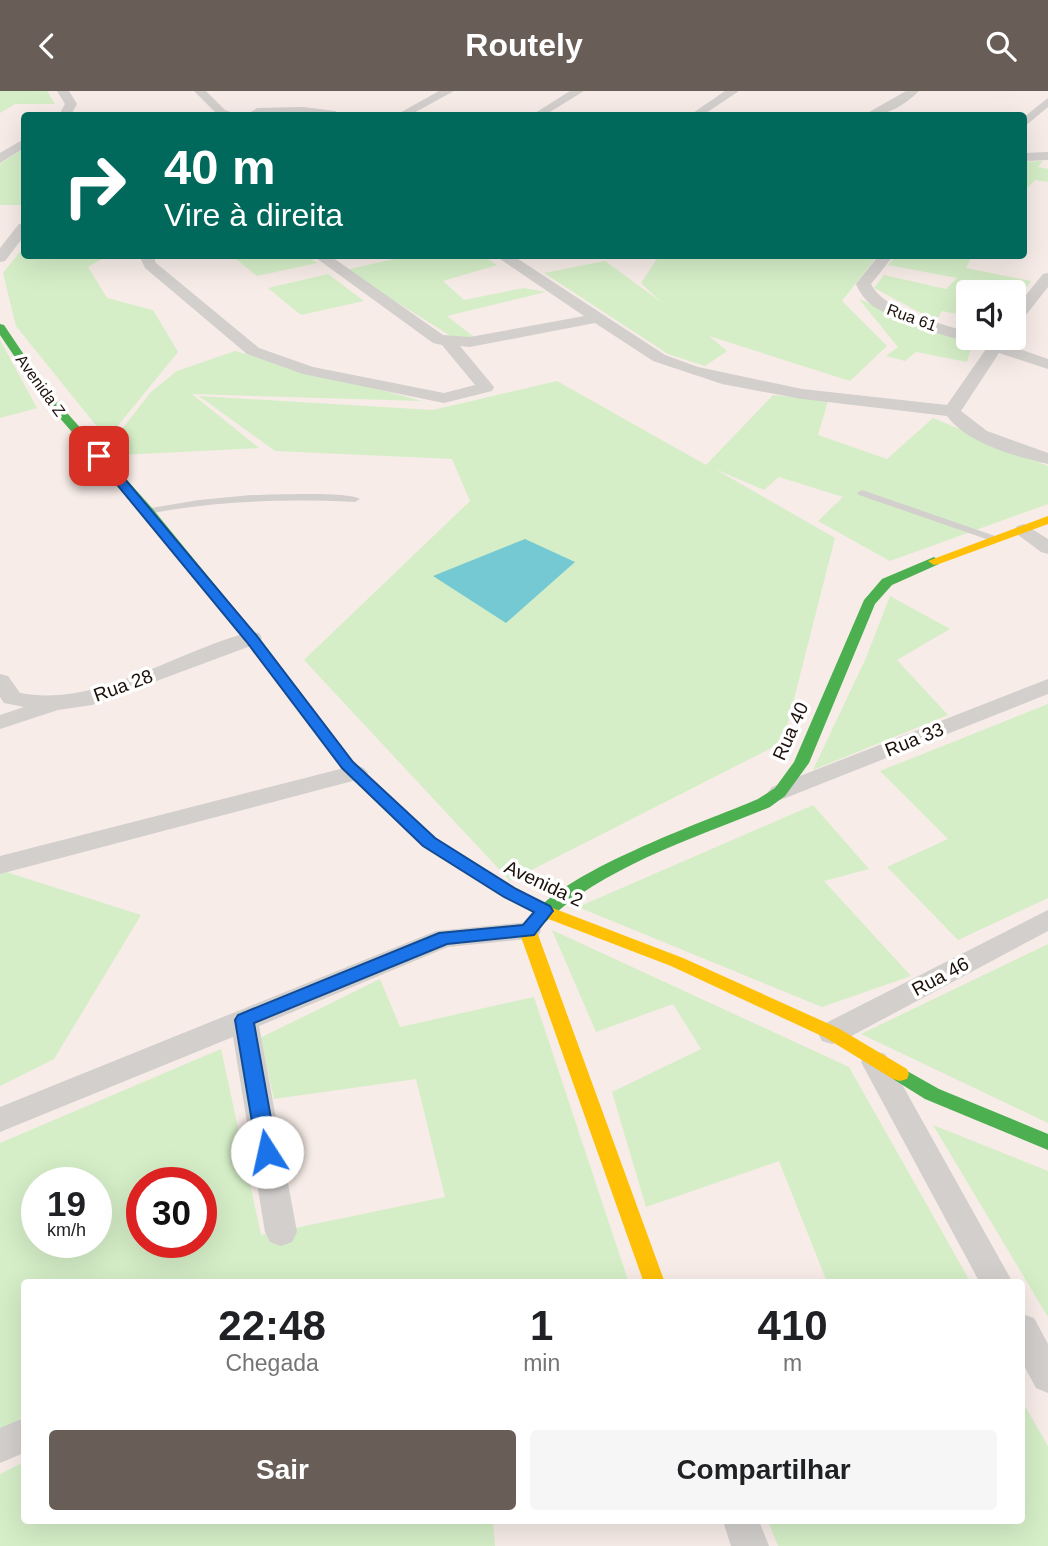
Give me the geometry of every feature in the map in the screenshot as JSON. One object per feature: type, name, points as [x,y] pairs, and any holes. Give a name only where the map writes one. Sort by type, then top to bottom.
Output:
[{"type":"street","points":[[63,91],[71,104],[67,112]]},
{"type":"street","points":[[200,91],[221,112]]},
{"type":"street","points":[[408,112],[447,91]]},
{"type":"street","points":[[543,112],[579,91]]},
{"type":"street","points":[[701,112],[733,91]]},
{"type":"street","points":[[877,112],[895,104],[913,91]]},
{"type":"street","points":[[256,112],[290,96]]},
{"type":"street","points":[[1027,120],[1048,101]]},
{"type":"street","points":[[286,112],[311,112]]},
{"type":"street","points":[[0,159],[21,145]]},
{"type":"street","points":[[1027,157],[1048,156]]},
{"type":"street","points":[[0,257],[21,231]]},
{"type":"street","points":[[148,259],[150,265],[253,351],[309,371],[444,398],[486,387],[448,342]]},
{"type":"street","points":[[324,259],[426,333],[448,342],[484,340],[597,318]]},
{"type":"street","points":[[507,259],[659,358],[713,377],[788,391],[952,411]]},
{"type":"street","name":"Rua 61","points":[[884,259],[863,285],[864,292],[870,299],[956,333]]},
{"type":"street","points":[[1026,307],[1046,284]]},
{"type":"street","name":"Avenida Z","points":[[0,327],[47,397],[144,507]]},
{"type":"street","points":[[952,411],[993,350]]},
{"type":"street","name":"Rua 61","points":[[1016,350],[1048,364]]},
{"type":"street","points":[[952,411],[957,420],[983,435],[1048,459]]},
{"type":"street","name":"Avenida 2","points":[[144,507],[356,773],[429,842],[499,887],[536,921],[677,962],[832,1033],[932,1094],[1048,1142]]},
{"type":"street","name":"Rua 40","points":[[536,921],[600,877],[764,803],[780,792],[801,762],[869,603],[879,589],[909,569],[1048,520]]},
{"type":"street","points":[[1024,530],[1048,548]]},
{"type":"street","name":"Rua 28","points":[[0,681],[12,698],[33,704],[56,704],[83,699],[251,638]]},
{"type":"street","name":"Rua 33","points":[[780,792],[1048,686]]},
{"type":"street","points":[[0,722],[56,704]]},
{"type":"street","points":[[0,865],[356,773]]},
{"type":"street","name":"Rua 46","points":[[832,1033],[1048,919]]},
{"type":"street","points":[[0,1120],[445,938],[536,921],[654,1279]]},
{"type":"street","points":[[244,1020],[281,1232]]},
{"type":"street","points":[[873,1058],[995,1279]]},
{"type":"street","points":[[1025,1335],[1048,1377]]},
{"type":"street","points":[[0,1446],[21,1436]]},
{"type":"street","points":[[742,1524],[750,1546]]},
{"type":"lane","points":[[862,493],[995,539]]},
{"type":"lane","points":[[144,507],[216,500],[309,496],[355,499]]},
{"type":"green space","points":[[0,91],[47,91],[55,104],[15,104],[0,113]]},
{"type":"green space","points":[[21,150],[21,205],[0,205],[0,164]]},
{"type":"green space","points":[[1043,161],[1038,167],[1048,169],[1048,182],[1035,180],[1027,187],[1027,162]]},
{"type":"green space","points":[[21,251],[21,259],[102,259],[88,267],[107,298],[153,310],[178,352],[107,439],[16,326],[3,273]]},
{"type":"green space","points":[[236,259],[312,259],[317,263],[257,276]]},
{"type":"green space","points":[[394,259],[488,259],[497,265],[443,281],[464,300],[523,288],[546,292],[447,316],[474,337],[454,338],[345,270]]},
{"type":"green space","points":[[657,259],[875,259],[842,301],[887,346],[850,381],[709,336],[727,351],[705,366],[668,354],[544,273],[605,261],[661,302],[641,283]]},
{"type":"green space","points":[[893,259],[970,259],[966,268],[1026,280],[956,280],[956,314],[942,311],[936,321],[874,288],[884,275],[946,289],[957,278],[888,265]]},
{"type":"green space","points":[[328,274],[364,301],[301,315],[268,288]]},
{"type":"green space","points":[[859,299],[956,338],[956,350],[971,350],[967,362],[916,352],[905,361],[886,356],[898,347]]},
{"type":"green space","points":[[0,340],[37,408],[0,418]]},
{"type":"green space","points":[[235,351],[422,401],[192,394],[259,448],[119,455],[107,448],[151,392],[177,371]]},
{"type":"green space","points":[[557,381],[706,465],[773,395],[828,401],[818,435],[887,459],[933,418],[1048,466],[1048,504],[890,561],[818,521],[843,497],[779,477],[764,490],[715,469],[835,538],[783,742],[510,881],[304,660],[470,501],[452,459],[275,451],[199,396],[433,410]]},
{"type":"green space","points":[[890,596],[950,629],[897,660],[948,715],[813,770],[866,658]]},
{"type":"green space","points":[[1048,704],[1048,898],[958,940],[887,867],[948,839],[880,771]]},
{"type":"green space","points":[[813,805],[869,869],[824,881],[911,976],[822,1007],[578,907]]},
{"type":"green space","points":[[0,870],[141,915],[54,1059],[0,1086]]},
{"type":"green space","points":[[552,930],[849,1067],[969,1279],[826,1279],[779,1161],[646,1207],[612,1092],[701,1049],[673,1004],[596,1032]]},
{"type":"green space","points":[[1048,944],[1048,1123],[861,1034]]},
{"type":"green space","points":[[380,979],[400,1027],[534,997],[628,1279],[21,1279],[21,1423],[0,1433],[0,1143],[221,1049],[261,1235],[445,1197],[416,1079],[274,1099],[260,1038]]},
{"type":"green space","points":[[933,1125],[1048,1171],[1048,1317]]},
{"type":"green space","points":[[1025,1406],[1048,1446],[1048,1546],[778,1546],[769,1524],[1025,1524]]},
{"type":"green space","points":[[21,1464],[21,1524],[493,1524],[495,1546],[0,1546],[0,1474]]},
{"type":"water","points":[[525,539],[575,562],[506,623],[433,576]]},
{"type":"traffic: fast","points":[[0,327],[47,397],[148,511],[251,638],[348,765],[429,842],[453,857]]},
{"type":"traffic: fast","points":[[536,921],[554,904],[609,870],[764,803],[780,792],[801,763],[869,603],[887,582],[934,561]]},
{"type":"traffic: fast","points":[[900,1074],[932,1094],[1048,1142]]},
{"type":"traffic: slow","points":[[934,561],[1048,520]]},
{"type":"traffic: slow","points":[[453,857],[544,911],[677,962],[832,1033],[900,1074]]},
{"type":"traffic: slow","points":[[536,921],[528,931],[654,1279]]},
{"type":"route","points":[[99,456],[148,511],[251,638],[348,765],[429,842],[466,867],[544,911],[528,931],[445,938],[244,1020],[267,1152]]}]
